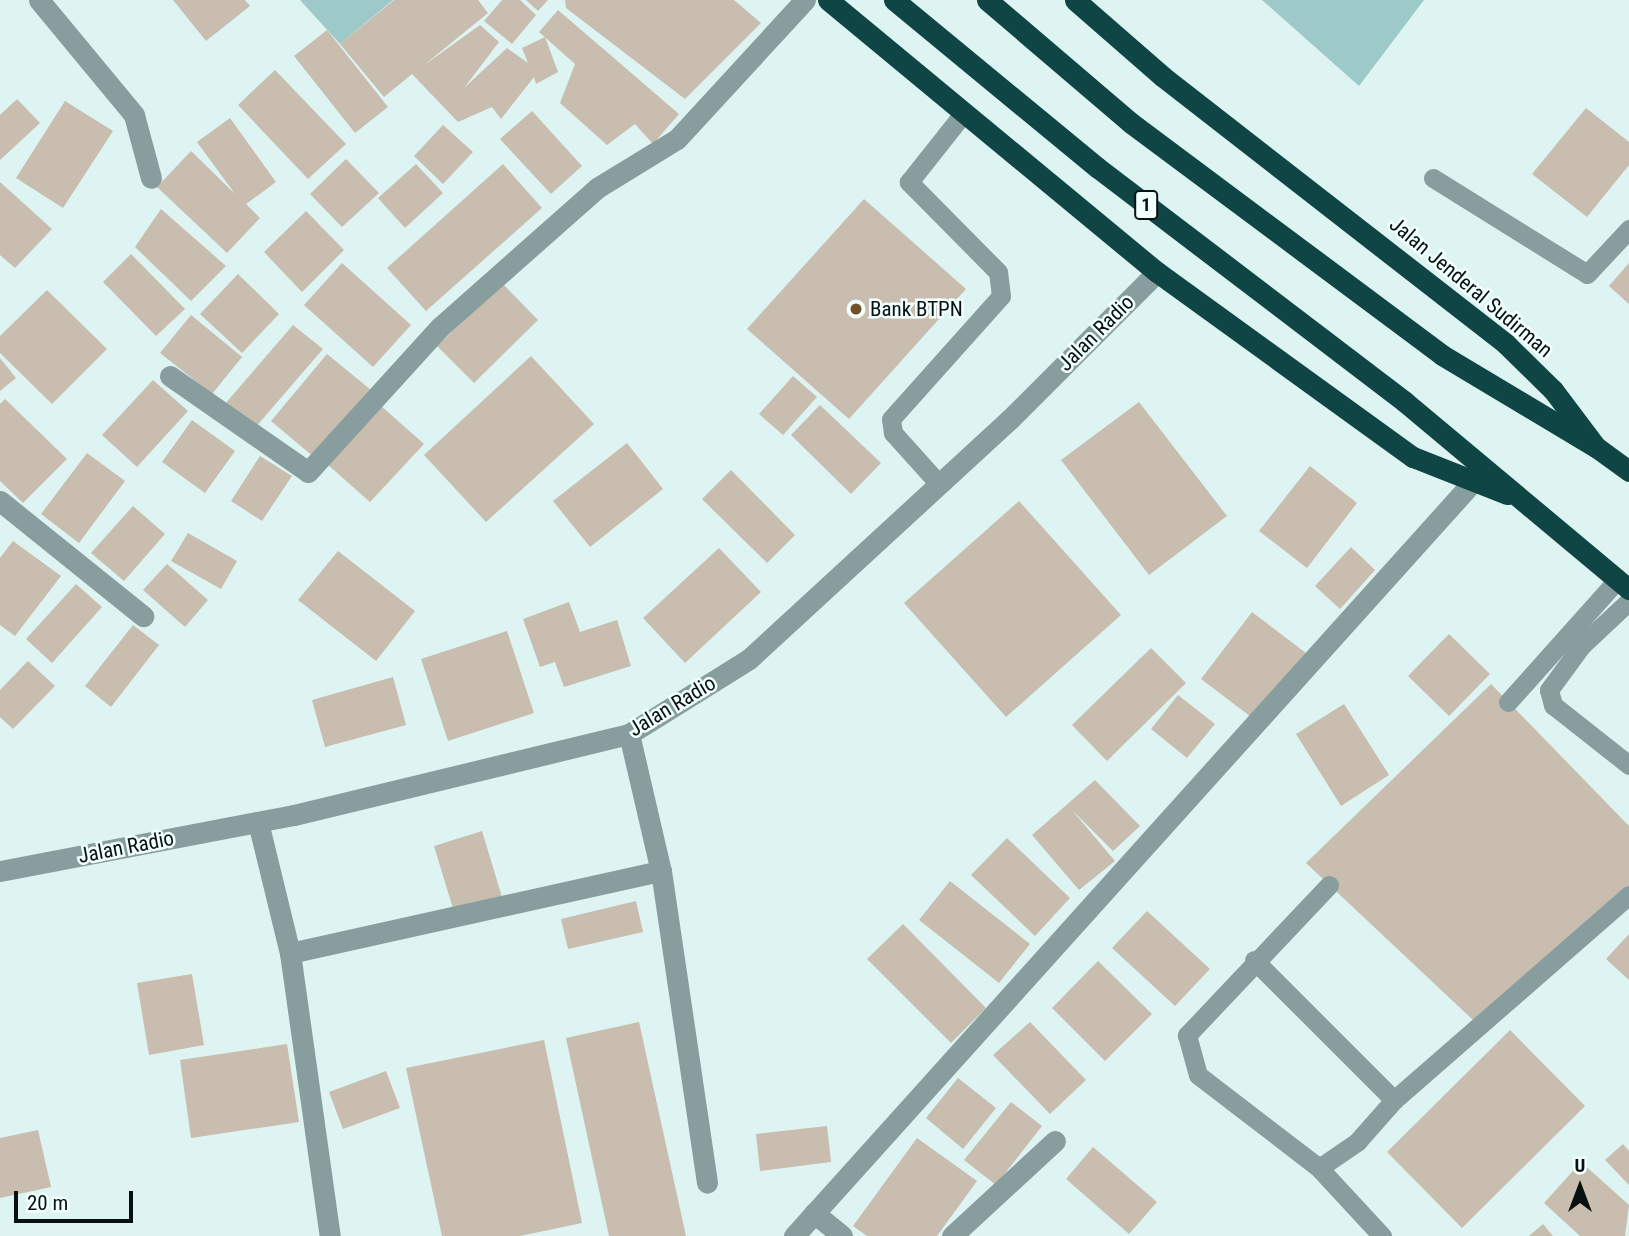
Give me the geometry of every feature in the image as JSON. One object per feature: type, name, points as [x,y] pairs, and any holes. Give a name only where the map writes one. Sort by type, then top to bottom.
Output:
[{"type":"highway","points":[[828,0],[962,115],[1157,272],[1413,457],[1470,485],[1512,496]]},
{"type":"highway","name":"1","points":[[894,0],[1098,168],[1405,402],[1512,496],[1623,585]]},
{"type":"highway","points":[[987,0],[1131,123],[1442,355],[1596,447]]},
{"type":"highway","name":"Jalan Jenderal Sudirman","points":[[1076,0],[1162,76],[1366,232],[1506,344],[1553,390],[1596,447],[1629,471]]},
{"type":"street","points":[[39,0],[134,115],[151,178]]},
{"type":"street","points":[[170,376],[308,472],[440,327],[597,188],[677,139],[806,0]]},
{"type":"street","name":"Jalan Radio","points":[[0,870],[258,822],[629,734],[749,659],[939,484],[1157,272]]},
{"type":"street","points":[[793,1236],[1470,485]]},
{"type":"street","points":[[0,501],[143,615]]},
{"type":"street","points":[[629,734],[662,871],[707,1183]]},
{"type":"street","points":[[258,822],[290,953],[330,1236]]},
{"type":"street","points":[[290,953],[662,871]]},
{"type":"street","points":[[952,1236],[1055,1141]]},
{"type":"street","points":[[814,1213],[842,1236]]},
{"type":"lane","points":[[939,484],[893,433],[891,419],[1001,296],[998,272],[909,182],[962,115]]},
{"type":"lane","points":[[1433,178],[1587,274],[1629,229]]},
{"type":"lane","points":[[1508,702],[1623,585]]},
{"type":"lane","points":[[1629,601],[1582,645],[1549,690],[1553,705],[1629,765]]},
{"type":"lane","points":[[1329,885],[1254,960],[1187,1035],[1187,1054],[1198,1075],[1320,1168],[1382,1236]]},
{"type":"lane","points":[[1320,1168],[1357,1142],[1394,1100],[1629,895]]},
{"type":"lane","points":[[1254,960],[1394,1100]]},
{"type":"shaded area","points":[[300,0],[393,0],[340,44]]},
{"type":"shaded area","points":[[1262,0],[1424,0],[1359,86]]},
{"type":"building","points":[[173,0],[245,0],[250,6],[206,41]]},
{"type":"building","points":[[394,0],[478,0],[488,13],[423,66],[480,25],[499,42],[464,88],[507,48],[528,63],[522,48],[545,37],[558,72],[536,84],[534,77],[501,119],[492,107],[458,122],[412,74],[384,97],[340,44]]},
{"type":"building","points":[[502,0],[520,0],[536,15],[512,44],[484,21]]},
{"type":"building","points":[[526,0],[548,0],[538,11]]},
{"type":"building","points":[[565,0],[734,0],[761,23],[685,99],[566,8]]},
{"type":"building","points":[[558,10],[679,114],[653,144],[635,124],[607,145],[560,103],[575,64],[539,32]]},
{"type":"building","points":[[327,30],[388,107],[355,133],[294,56]]},
{"type":"building","points":[[275,70],[346,144],[308,179],[238,105]]},
{"type":"building","points":[[17,99],[40,123],[0,160],[0,115]]},
{"type":"building","points":[[65,101],[113,131],[63,208],[16,178]]},
{"type":"building","points":[[1586,108],[1629,142],[1629,165],[1587,217],[1532,174]]},
{"type":"building","points":[[532,111],[582,166],[551,194],[500,139]]},
{"type":"building","points":[[230,118],[276,182],[246,204],[260,218],[227,253],[157,187],[191,151],[235,194],[197,142]]},
{"type":"building","points":[[443,125],[473,152],[443,184],[414,156]]},
{"type":"building","points":[[346,159],[379,193],[342,227],[310,194]]},
{"type":"building","points":[[416,164],[443,193],[405,228],[378,198]]},
{"type":"building","points":[[503,164],[542,208],[426,311],[387,268]]},
{"type":"building","points":[[0,182],[52,229],[15,268],[0,255]]},
{"type":"building","name":"Bank BTPN","points":[[864,199],[966,289],[849,419],[747,329]]},
{"type":"building","points":[[161,209],[226,266],[191,301],[135,247]]},
{"type":"building","points":[[306,211],[344,250],[302,292],[264,252]]},
{"type":"building","points":[[131,254],[185,309],[156,336],[103,282]]},
{"type":"building","points":[[342,263],[411,325],[373,367],[304,305]]},
{"type":"building","points":[[1629,263],[1629,304],[1609,286]]},
{"type":"building","points":[[238,274],[279,314],[242,353],[200,314]]},
{"type":"building","points":[[502,283],[538,320],[474,383],[437,346]]},
{"type":"building","points":[[47,290],[107,349],[52,404],[0,353],[0,336]]},
{"type":"building","points":[[191,315],[242,357],[212,394],[160,353]]},
{"type":"building","points":[[293,325],[323,349],[254,429],[225,404]]},
{"type":"building","points":[[327,354],[371,390],[315,458],[271,421]]},
{"type":"building","points":[[531,356],[594,424],[486,522],[424,455]]},
{"type":"building","points":[[0,358],[16,378],[0,391]]},
{"type":"building","points":[[793,376],[817,397],[783,435],[759,414]]},
{"type":"building","points":[[153,380],[188,411],[137,467],[102,435]]},
{"type":"building","points":[[5,399],[67,459],[23,503],[0,481],[0,404]]},
{"type":"building","points":[[1139,402],[1227,516],[1149,575],[1061,460]]},
{"type":"building","points":[[380,405],[424,444],[370,502],[327,464]]},
{"type":"building","points":[[820,405],[881,463],[851,494],[791,435]]},
{"type":"building","points":[[192,420],[235,451],[205,493],[162,462]]},
{"type":"building","points":[[627,443],[663,489],[590,547],[553,501]]},
{"type":"building","points":[[87,453],[125,481],[79,543],[41,514]]},
{"type":"building","points":[[260,456],[292,476],[262,521],[231,501]]},
{"type":"building","points":[[1310,466],[1357,503],[1307,568],[1259,531]]},
{"type":"building","points":[[731,470],[795,535],[767,563],[702,499]]},
{"type":"building","points":[[1019,501],[1121,615],[1006,717],[904,603]]},
{"type":"building","points":[[133,506],[165,534],[124,581],[91,553]]},
{"type":"building","points":[[188,533],[237,561],[221,589],[171,561]]},
{"type":"building","points":[[13,541],[61,576],[15,636],[0,625],[0,558]]},
{"type":"building","points":[[1351,547],[1375,570],[1340,609],[1315,586]]},
{"type":"building","points":[[719,548],[761,592],[685,663],[643,618]]},
{"type":"building","points":[[338,551],[415,611],[376,661],[298,600]]},
{"type":"building","points":[[167,564],[208,600],[185,627],[143,590]]},
{"type":"building","points":[[76,584],[102,607],[52,663],[26,639]]},
{"type":"building","points":[[569,602],[580,632],[617,620],[631,666],[564,687],[555,662],[540,667],[523,619]]},
{"type":"building","points":[[1252,612],[1306,653],[1255,720],[1201,679]]},
{"type":"building","points":[[133,625],[159,645],[111,707],[85,686]]},
{"type":"building","points":[[507,631],[534,713],[448,741],[421,659]]},
{"type":"building","points":[[1449,634],[1490,674],[1449,716],[1408,676]]},
{"type":"building","points":[[1151,648],[1186,683],[1107,761],[1072,725]]},
{"type":"building","points":[[28,661],[55,686],[13,729],[0,717],[0,690]]},
{"type":"building","points":[[393,677],[406,725],[325,747],[312,700]]},
{"type":"building","points":[[1491,684],[1629,826],[1629,888],[1473,1020],[1306,863]]},
{"type":"building","points":[[1178,695],[1215,724],[1187,758],[1151,729]]},
{"type":"building","points":[[1344,704],[1389,775],[1341,806],[1296,734]]},
{"type":"building","points":[[1095,780],[1140,826],[1113,851],[1072,810],[1115,861],[1079,890],[1032,835]]},
{"type":"building","points":[[482,831],[502,897],[454,912],[434,846]]},
{"type":"building","points":[[1007,838],[1070,898],[1035,936],[971,875]]},
{"type":"building","points":[[950,881],[1030,944],[999,983],[919,920]]},
{"type":"building","points":[[636,901],[643,932],[568,949],[561,919]]},
{"type":"building","points":[[1147,911],[1210,969],[1175,1006],[1112,948]]},
{"type":"building","points":[[903,924],[986,1008],[951,1043],[867,959]]},
{"type":"building","points":[[1629,934],[1629,980],[1606,959]]},
{"type":"building","points":[[1098,961],[1152,1014],[1105,1061],[1052,1008]]},
{"type":"building","points":[[192,974],[204,1045],[149,1055],[137,983]]},
{"type":"building","points":[[639,1022],[686,1236],[609,1236],[566,1038]]},
{"type":"building","points":[[1030,1022],[1086,1080],[1050,1114],[993,1055]]},
{"type":"building","points":[[1510,1030],[1585,1106],[1462,1228],[1387,1152]]},
{"type":"building","points":[[544,1040],[582,1223],[520,1236],[442,1236],[406,1068]]},
{"type":"building","points":[[287,1044],[299,1122],[191,1138],[180,1060]]},
{"type":"building","points":[[386,1071],[400,1108],[343,1129],[329,1092]]},
{"type":"building","points":[[958,1078],[996,1108],[963,1149],[926,1118]]},
{"type":"building","points":[[1011,1102],[1042,1126],[996,1185],[964,1160]]},
{"type":"building","points":[[827,1126],[831,1162],[760,1171],[756,1134]]},
{"type":"building","points":[[38,1130],[51,1187],[0,1198],[0,1138]]},
{"type":"building","points":[[917,1138],[977,1181],[937,1236],[867,1236],[853,1226]]},
{"type":"building","points":[[1623,1144],[1629,1151],[1629,1185],[1605,1160]]},
{"type":"building","points":[[1093,1147],[1157,1202],[1129,1234],[1066,1179]]},
{"type":"building","points":[[1581,1162],[1629,1205],[1625,1236],[1580,1236],[1544,1203]]},
{"type":"building","points":[[1543,1224],[1553,1236],[1529,1236]]},
{"type":"place","name":"Bank BTPN","points":[[856,309]]}]
